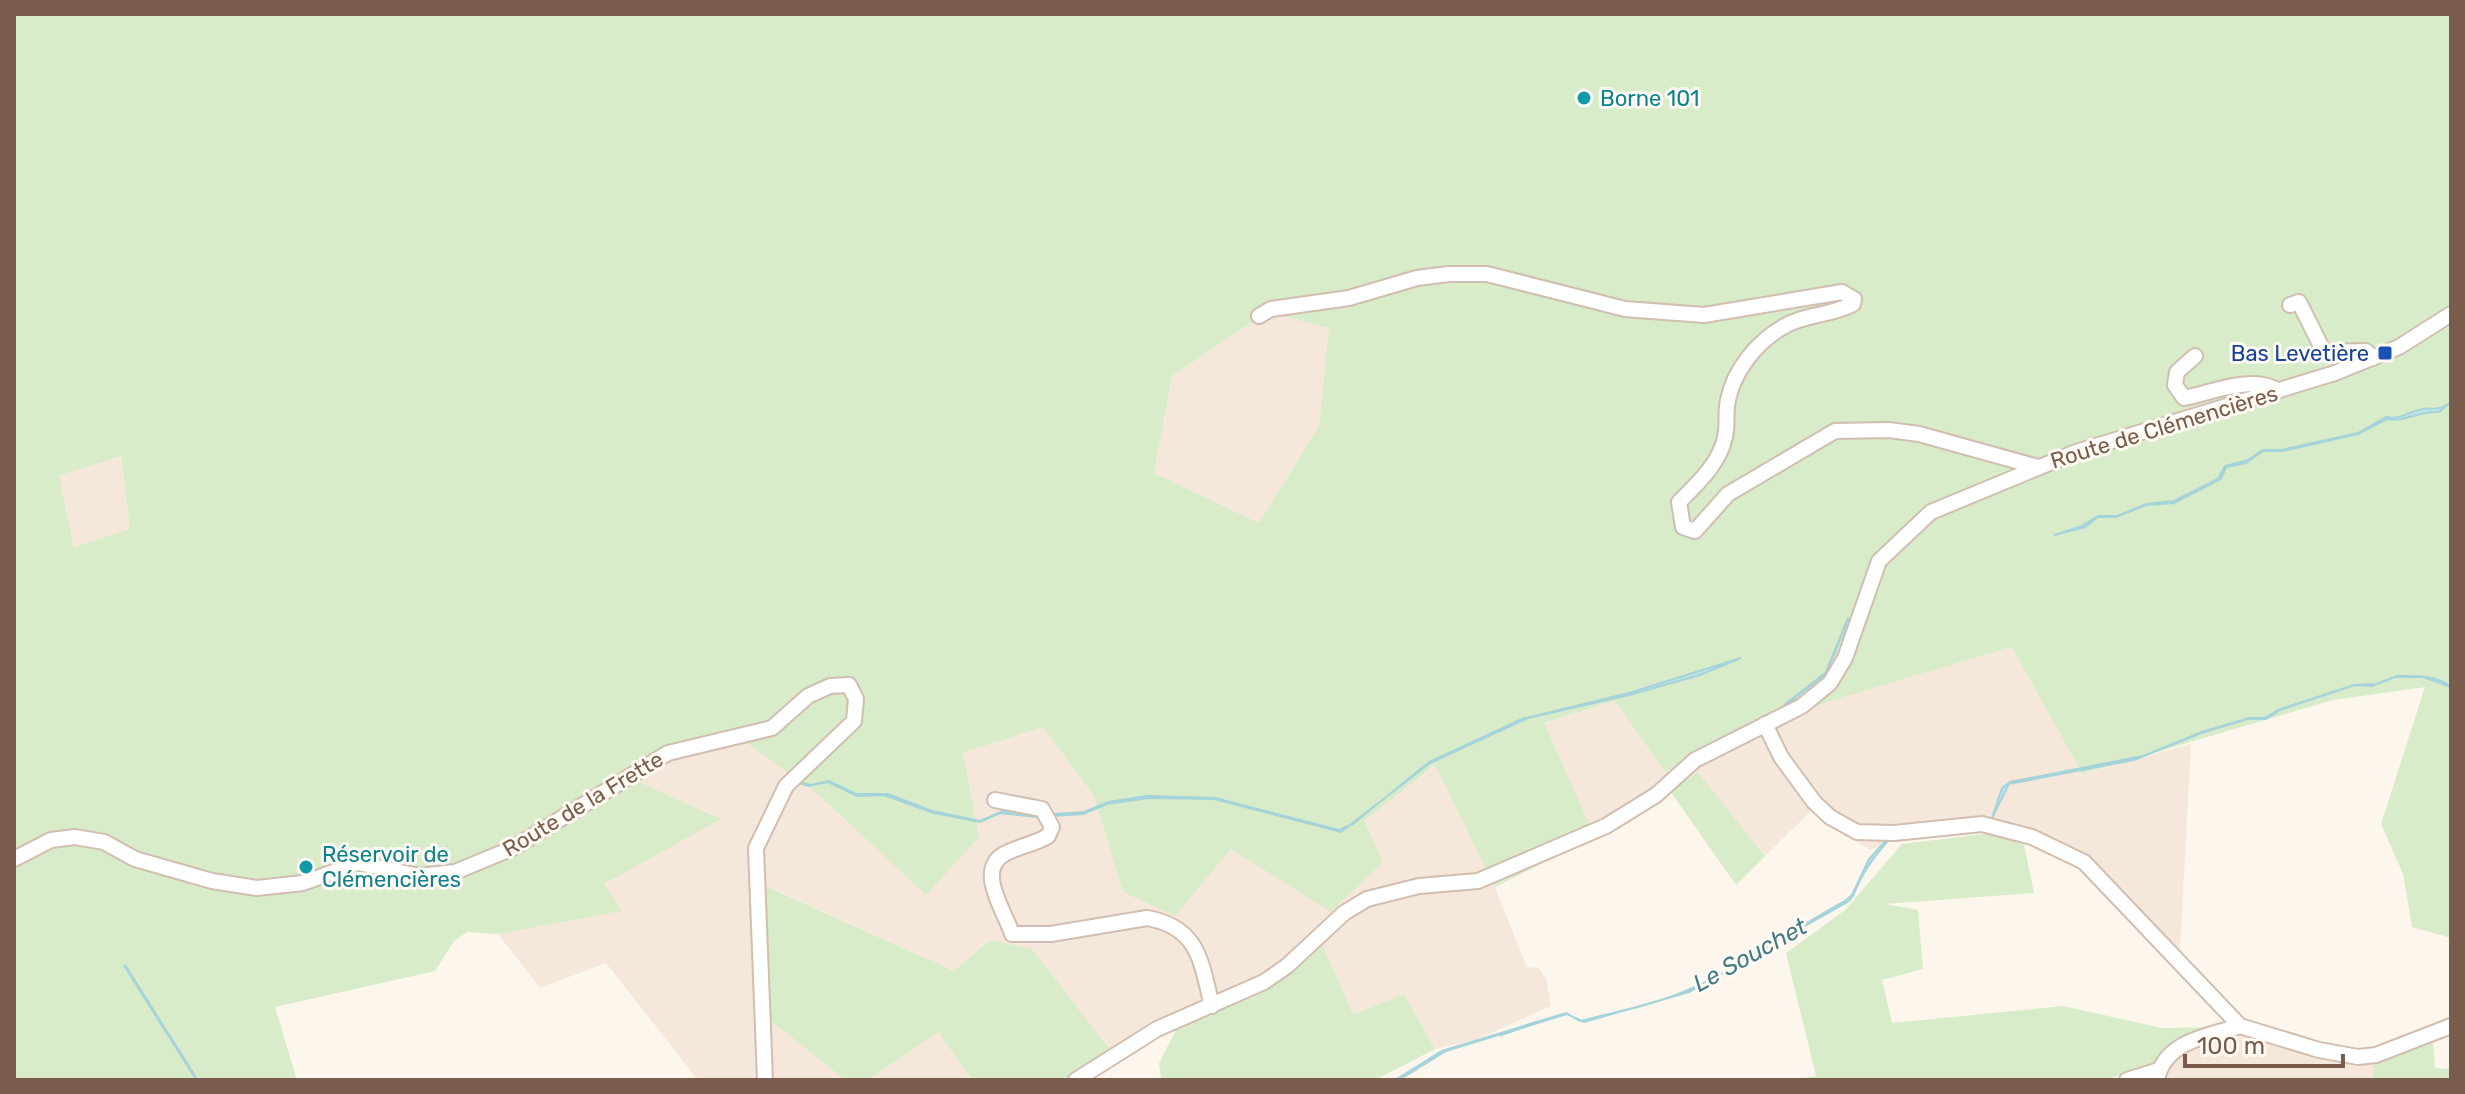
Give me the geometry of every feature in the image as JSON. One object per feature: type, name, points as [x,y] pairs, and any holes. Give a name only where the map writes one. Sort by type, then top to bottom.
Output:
[{"type":"street","points":[[1259,316],[1271,309],[1349,298],[1417,278],[1449,274],[1487,274],[1625,309],[1704,315],[1795,297],[1842,292],[1854,299],[1853,304],[1836,313],[1803,318],[1784,326],[1739,370],[1727,401],[1725,437],[1714,464],[1679,502],[1683,527],[1695,531],[1728,494],[1835,431],[1852,429],[1919,434],[2019,459],[2038,467]]},
{"type":"street","points":[[2290,305],[2299,302],[2324,352],[2366,351],[2373,358]]},
{"type":"street","name":"Route de Clémencières","points":[[1076,1080],[1157,1029],[1275,975],[1335,919],[1367,899],[1419,886],[1478,881],[1606,826],[1656,795],[1695,760],[1802,706],[1830,683],[1845,658],[1870,579],[1879,561],[1903,535],[1931,512],[2100,443],[2278,391],[2373,358],[2431,330],[2451,314]]},
{"type":"street","points":[[2195,356],[2177,372],[2175,385],[2184,398],[2250,385],[2270,385],[2278,391]]},
{"type":"street","points":[[2019,459],[2019,475]]},
{"type":"street","name":"Route de la Frette","points":[[14,859],[51,840],[75,837],[104,842],[135,859],[212,881],[257,888],[303,883],[358,863],[419,876],[455,872],[513,848],[668,753],[772,728],[819,689],[849,685],[858,709],[854,721],[786,786],[756,848],[765,1080]]},
{"type":"street","points":[[1765,724],[1781,757],[1814,802],[1830,817],[1857,832],[1894,833],[1982,824],[2032,837],[2084,862],[2240,1026],[2319,1050],[2358,1057],[2376,1055],[2451,1026]]},
{"type":"street","points":[[995,800],[1042,809],[1052,827],[1048,836],[1005,854],[994,866],[992,883],[1012,934],[1051,934],[1147,918],[1175,926],[1198,951],[1212,1006]]},
{"type":"street","points":[[2127,1080],[2158,1075],[2178,1047],[2240,1026]]},
{"type":"shaded area","points":[[1267,312],[1330,327],[1319,426],[1259,523],[1154,473],[1172,376]]},
{"type":"shaded area","points":[[121,456],[130,529],[74,547],[59,476]]},
{"type":"shaded area","points":[[2012,647],[2082,774],[2191,744],[2179,969],[2103,883],[2029,839],[1982,819],[1933,822],[1870,850],[1840,832],[1813,809],[1765,856],[1698,772],[1595,837],[1543,724],[1615,701],[1665,772],[1824,703]]},
{"type":"shaded area","points":[[1043,727],[1094,796],[1123,892],[1231,849],[1363,821],[1436,765],[1495,887],[1527,967],[1539,968],[1546,979],[1551,1006],[1475,1040],[1435,1049],[1404,994],[1353,1014],[1320,941],[1271,981],[1180,1022],[1116,1058],[990,940],[954,971],[753,880],[766,1017],[845,1080],[698,1080],[606,963],[540,988],[498,934],[621,911],[603,885],[719,818],[638,782],[682,753],[740,736],[819,795],[979,837],[963,753]]},
{"type":"shaded area","points":[[2233,1027],[2353,1052],[2376,1051],[2372,1080],[2142,1080]]},
{"type":"shaded area","points":[[938,1032],[972,1080],[868,1080]]},
{"type":"green space","points":[[14,14],[2451,14],[2451,938],[2412,927],[2403,874],[2381,824],[2425,687],[2333,700],[2082,774],[2012,647],[1824,703],[1665,772],[1615,701],[1544,723],[1595,837],[1495,887],[1435,765],[1364,821],[1383,862],[1331,912],[1231,849],[1175,916],[1123,892],[1094,796],[1043,727],[963,753],[979,837],[926,895],[819,795],[739,737],[682,753],[639,782],[721,819],[604,884],[622,911],[498,934],[467,932],[454,941],[435,971],[275,1007],[297,1080],[14,1080]],"holes":[[[1267,312],[1329,328],[1319,426],[1259,523],[1154,473],[1172,376]],[[121,456],[130,529],[74,547],[59,476]]]},
{"type":"green space","points":[[1698,772],[1765,856],[1736,885],[1670,791]]},
{"type":"green space","points":[[1993,833],[2024,845],[2034,893],[1885,904],[1918,910],[1923,969],[1882,980],[1892,1023],[2063,1006],[2162,1028],[2233,1027],[2141,1069],[2104,1080],[1790,1080],[1816,1076],[1786,953],[1845,910],[1902,844]]},
{"type":"green space","points":[[752,880],[954,971],[990,940],[1032,949],[1116,1058],[1082,1080],[972,1080],[938,1032],[868,1080],[845,1080],[766,1017]]},
{"type":"green space","points":[[1320,940],[1353,1014],[1404,994],[1435,1049],[1375,1080],[1161,1080],[1159,1063],[1180,1022],[1212,1010]]},
{"type":"green space","points":[[2432,1028],[2435,1068],[2451,1069],[2451,1080],[2372,1080],[2376,1051]]},
{"type":"water","points":[[2451,402],[2439,412],[2399,419],[2387,419],[2358,434],[2282,451],[2263,451],[2246,463],[2226,467],[2221,479],[2174,503],[2146,505],[2116,517],[2098,517],[2085,527],[2054,535],[2082,526],[2098,516],[2117,516],[2146,504],[2174,501],[2218,479],[2225,466],[2248,460],[2263,450],[2281,450],[2358,433],[2386,417],[2395,418]]},
{"type":"water","points":[[1741,658],[1700,675],[1629,695],[1528,718],[1430,763],[1385,798],[1429,762],[1522,719],[1629,693]]},
{"type":"water","points":[[2397,676],[2419,676],[2433,678],[2451,687],[2423,677],[2395,677],[2372,686],[2355,685],[2280,710],[2266,719],[2248,719],[2204,732],[2134,760],[2009,784],[1992,818],[2002,788],[2010,782],[2143,756],[2202,732],[2249,718],[2265,718],[2278,710],[2354,685],[2376,684]]},
{"type":"water","points":[[794,781],[810,785],[829,781],[856,794],[888,794],[932,811],[980,821],[1003,811],[1039,815],[1084,812],[1108,802],[1147,796],[1215,798],[1339,830],[1349,826],[1341,832],[1214,799],[1149,798],[1107,804],[1083,814],[1037,817],[1000,813],[980,822],[934,813],[884,795],[857,796],[828,782],[808,786]]},
{"type":"water","points":[[1902,838],[1888,841],[1882,848],[1849,901],[1760,952],[1845,901],[1852,895],[1869,859],[1887,839]]},
{"type":"water","points":[[1720,974],[1689,992],[1664,999],[1688,990]]},
{"type":"water","points":[[1628,1010],[1584,1022],[1581,1021],[1621,1011]]},
{"type":"water","points":[[1566,1013],[1571,1016],[1567,1014],[1446,1051],[1395,1080],[1442,1051]]},
{"type":"waterway","points":[[1785,705],[1826,673],[1848,619]]},
{"type":"waterway","points":[[125,966],[197,1080]]},
{"type":"waterway","name":"Le Souchet","points":[[1500,1035],[1538,1022]]},
{"type":"place","name":"Borne 101","points":[[1584,98]]},
{"type":"place","name":"Bas Levetière","points":[[2385,353]]},
{"type":"place","name":"Réservoir de Clémencières","points":[[306,867]]}]
